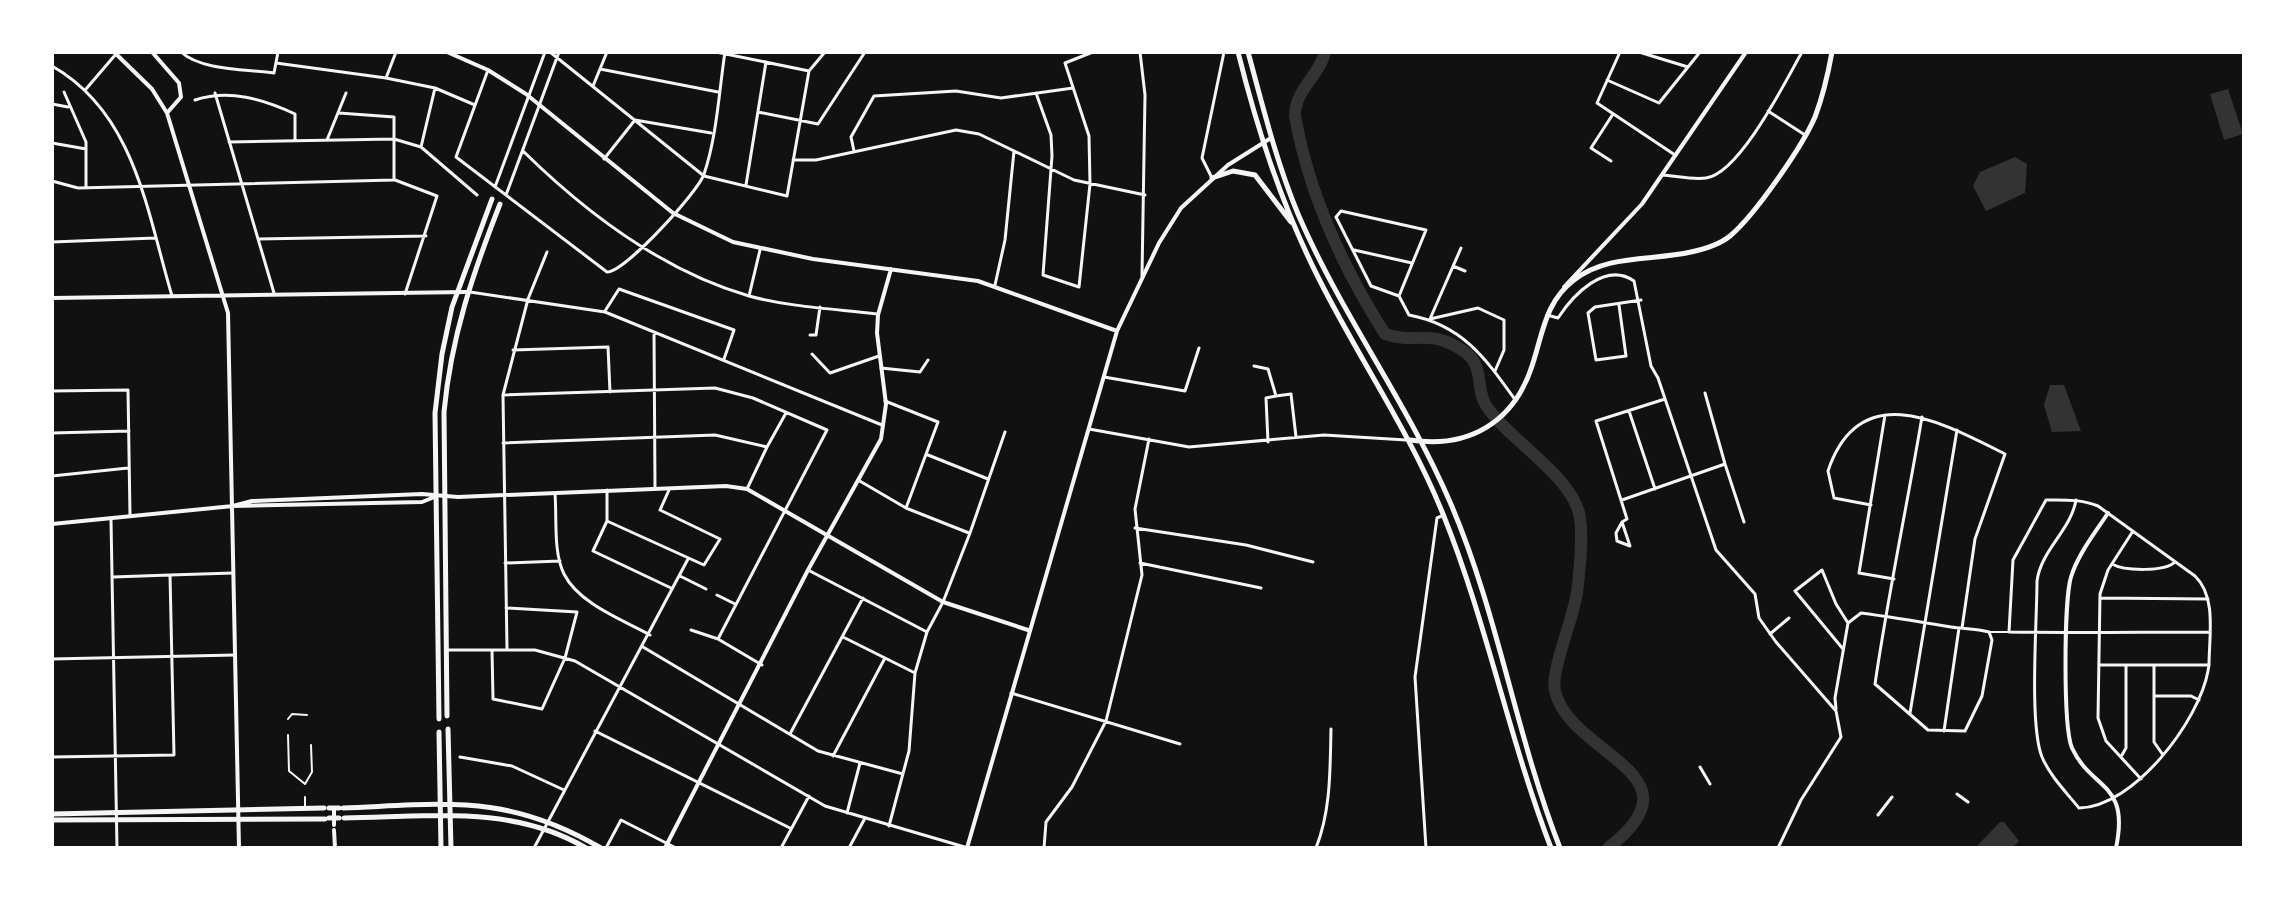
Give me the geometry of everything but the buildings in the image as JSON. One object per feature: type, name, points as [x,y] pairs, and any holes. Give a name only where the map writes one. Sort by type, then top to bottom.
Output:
[{"type":"main road","points":[[1238,52],[1260,141],[1292,223],[1323,287],[1410,440],[1444,515],[1465,574],[1531,797],[1551,848]]},
{"type":"main road","points":[[1248,52],[1271,138],[1314,246],[1422,442],[1459,526],[1531,765],[1560,848]]},
{"type":"main road","points":[[1410,440],[1422,442],[1465,438],[1494,425],[1507,413],[1534,363],[1546,315],[1563,289],[1590,270],[1690,253],[1724,240],[1739,226],[1806,135],[1822,97],[1832,52]]},
{"type":"main road","points":[[1212,178],[1233,171],[1255,175],[1292,223]]},
{"type":"main road","points":[[439,719],[433,436],[439,371],[457,293],[492,199]]},
{"type":"main road","points":[[447,716],[444,412],[448,368],[466,292],[500,204]]},
{"type":"main road","points":[[448,729],[451,848]]},
{"type":"main road","points":[[439,732],[441,848]]},
{"type":"main road","points":[[117,818],[305,808],[499,807],[548,820],[603,848]]},
{"type":"main road","points":[[52,817],[334,821],[484,815],[544,827],[586,848]]},
{"type":"street","points":[[152,52],[179,83],[181,97],[167,113]]},
{"type":"street","points":[[181,52],[188,59],[274,73],[278,52]]},
{"type":"street","points":[[386,78],[396,52]]},
{"type":"street","points":[[447,52],[488,70],[530,97],[673,212],[733,242],[760,250],[995,285],[1117,331]]},
{"type":"street","points":[[495,187],[545,52]]},
{"type":"street","points":[[550,52],[558,54],[704,176],[787,196],[809,71],[825,52]]},
{"type":"street","points":[[593,86],[607,52]]},
{"type":"street","points":[[716,52],[809,71]]},
{"type":"street","points":[[758,112],[822,121],[865,52]]},
{"type":"street","points":[[1036,93],[1051,135],[1043,275],[1079,287],[1090,184],[1089,136],[1065,63],[1093,52]]},
{"type":"street","points":[[1140,52],[1145,71],[1142,276]]},
{"type":"street","points":[[1212,178],[1202,158],[1224,52]]},
{"type":"street","points":[[1620,52],[1597,103],[1675,155]]},
{"type":"street","points":[[1639,52],[1688,67]]},
{"type":"street","points":[[1607,80],[1659,103],[1700,52]]},
{"type":"street","points":[[1563,289],[1642,204],[1746,52]]},
{"type":"street","points":[[1662,175],[1707,178],[1727,168],[1768,111],[1802,52]]},
{"type":"street","points":[[86,89],[115,53],[152,89],[167,113],[225,295],[232,393],[239,848]]},
{"type":"street","points":[[488,70],[456,157],[607,272],[613,272],[643,250],[704,176],[725,53]]},
{"type":"street","points":[[506,195],[558,54]]},
{"type":"street","points":[[745,186],[766,62]]},
{"type":"street","points":[[276,63],[435,88],[475,105]]},
{"type":"street","points":[[52,66],[86,89],[123,139],[172,296]]},
{"type":"street","points":[[600,69],[718,92]]},
{"type":"street","points":[[421,147],[435,88]]},
{"type":"street","points":[[854,151],[851,137],[874,96],[956,91],[1001,98],[1073,88]]},
{"type":"street","points":[[64,92],[86,149],[86,188]]},
{"type":"street","points":[[195,100],[215,93],[249,97],[295,114],[295,140]]},
{"type":"street","points":[[215,93],[274,295]]},
{"type":"street","points":[[327,140],[346,93]]},
{"type":"street","points":[[52,104],[68,107]]},
{"type":"street","points":[[1768,111],[1806,135]]},
{"type":"street","points":[[339,113],[394,117],[394,180]]},
{"type":"street","points":[[1611,161],[1591,148],[1613,114]]},
{"type":"street","points":[[635,120],[711,133]]},
{"type":"street","points":[[604,159],[635,120]]},
{"type":"street","points":[[793,160],[816,160],[956,130],[979,134],[1051,170],[1090,184],[1145,195]]},
{"type":"street","points":[[446,650],[535,650],[565,658],[620,686],[809,796],[847,813],[967,848],[1117,331],[1142,276],[1175,216],[1212,178],[1260,141],[1271,138]]},
{"type":"street","points":[[229,142],[394,139],[421,147],[477,195]]},
{"type":"street","points":[[52,143],[86,149]]},
{"type":"street","points":[[523,151],[643,250],[749,296],[878,315]]},
{"type":"street","points":[[995,285],[1005,240],[1014,151]]},
{"type":"street","points":[[52,181],[86,188],[394,180],[437,196],[405,294]]},
{"type":"street","points":[[1399,296],[1379,292],[1371,286],[1336,217],[1341,211],[1426,230],[1399,296],[1409,315],[1430,319],[1483,354],[1516,401]]},
{"type":"street","points":[[258,239],[426,236]]},
{"type":"street","points":[[52,242],[155,238]]},
{"type":"street","points":[[1430,319],[1461,248]]},
{"type":"street","points":[[749,296],[760,250]]},
{"type":"street","points":[[1353,250],[1412,263]]},
{"type":"street","points":[[507,649],[503,395],[528,299],[547,252]]},
{"type":"street","points":[[1590,270],[1591,257]]},
{"type":"street","points":[[1453,266],[1465,271]]},
{"type":"street","points":[[666,846],[742,704],[808,570],[881,439],[885,401],[878,315],[891,269]]},
{"type":"street","points":[[1546,315],[1558,318],[1577,292],[1610,277],[1622,276],[1634,281],[1641,300],[1651,366],[1716,550],[1755,594],[1759,618],[1770,634],[1836,711]]},
{"type":"street","points":[[605,312],[619,289],[702,316],[734,330],[724,359]]},
{"type":"street","points":[[52,298],[466,292],[528,299],[605,312],[882,425]]},
{"type":"street","points":[[1619,305],[1626,356],[1596,360],[1588,313],[1595,307],[1641,300]]},
{"type":"street","points":[[810,335],[816,335],[820,307]]},
{"type":"street","points":[[1430,319],[1478,308],[1504,320],[1504,350],[1495,371]]},
{"type":"street","points":[[654,331],[655,488]]},
{"type":"street","points":[[513,350],[608,347],[610,392]]},
{"type":"street","points":[[1104,377],[1185,391],[1199,348]]},
{"type":"street","points":[[812,354],[830,373],[879,356]]},
{"type":"street","points":[[881,368],[920,372],[928,360]]},
{"type":"street","points":[[1254,366],[1268,369],[1276,396]]},
{"type":"street","points":[[503,395],[715,388],[740,393],[827,430],[718,639]]},
{"type":"street","points":[[52,391],[128,390],[130,515]]},
{"type":"street","points":[[1705,393],[1744,522]]},
{"type":"street","points":[[1268,442],[1266,398],[1276,396],[1291,394],[1297,438]]},
{"type":"street","points":[[1622,522],[1630,546],[1617,541],[1622,522],[1627,519],[1596,421],[1665,399]]},
{"type":"street","points":[[885,401],[938,422],[906,508]]},
{"type":"street","points":[[1629,411],[1655,489]]},
{"type":"street","points":[[747,489],[787,412]]},
{"type":"street","points":[[1871,505],[1834,498],[1828,471],[1843,444],[1861,423],[1902,413],[1922,417],[1957,430],[2006,457],[1975,539],[1944,731]]},
{"type":"street","points":[[1885,415],[1859,573],[1894,579]]},
{"type":"street","points":[[1922,417],[1875,684],[1928,730],[1966,730],[1978,704],[1992,640],[1989,632]]},
{"type":"street","points":[[1089,429],[1189,447],[1342,435],[1410,440]]},
{"type":"street","points":[[1910,713],[1957,430]]},
{"type":"street","points":[[52,433],[129,431]]},
{"type":"street","points":[[889,826],[909,751],[915,673],[927,632],[943,602],[970,533],[1005,432]]},
{"type":"street","points":[[502,443],[715,435],[767,447]]},
{"type":"street","points":[[1044,848],[1046,822],[1072,787],[1106,721],[1138,597],[1142,575],[1135,528],[1137,490],[1149,439]]},
{"type":"street","points":[[927,455],[988,479]]},
{"type":"street","points":[[1622,500],[1725,464]]},
{"type":"street","points":[[52,476],[129,468]]},
{"type":"street","points":[[858,480],[906,508],[970,533]]},
{"type":"street","points":[[52,524],[233,506],[252,501],[726,486],[747,489],[784,508],[943,602],[1028,630]]},
{"type":"street","points":[[607,521],[704,565],[720,539],[660,510],[670,488]]},
{"type":"street","points":[[607,490],[607,521],[593,551],[672,588]]},
{"type":"street","points":[[555,493],[560,561],[569,581],[594,604],[650,635]]},
{"type":"street","points":[[2009,632],[2010,573],[2022,538],[2046,500],[2076,500],[2095,504],[2202,583],[2209,599],[2209,665],[2199,700],[2163,755],[2141,779],[2092,807],[2079,808],[2043,759],[2037,734],[2039,569],[2076,500]]},
{"type":"street","points":[[2108,513],[2071,576],[2068,632],[2070,741],[2078,757],[2103,781],[2113,797],[2119,822],[2116,848]]},
{"type":"street","points":[[1426,848],[1415,677],[1437,518],[1444,515]]},
{"type":"street","points":[[111,517],[117,848]]},
{"type":"street","points":[[1135,528],[1246,545],[1313,562]]},
{"type":"street","points":[[2133,531],[2112,564],[2100,598],[2100,726],[2106,741],[2141,779]]},
{"type":"street","points":[[534,848],[688,559]]},
{"type":"street","points":[[505,563],[560,561]]},
{"type":"street","points":[[2112,564],[2119,567],[2169,568],[2175,562]]},
{"type":"street","points":[[1139,563],[1261,588]]},
{"type":"street","points":[[808,570],[927,632]]},
{"type":"street","points":[[1843,649],[1795,591],[1822,570],[1836,604],[1848,623]]},
{"type":"street","points":[[113,577],[233,573]]},
{"type":"street","points":[[52,757],[174,755],[170,575]]},
{"type":"street","points":[[679,575],[706,589]]},
{"type":"street","points":[[717,595],[736,604]]},
{"type":"street","points":[[790,733],[863,598]]},
{"type":"street","points":[[2100,598],[2209,599]]},
{"type":"street","points":[[492,650],[493,699],[542,709],[565,658],[577,612],[550,608],[506,608]]},
{"type":"street","points":[[1778,848],[1801,800],[1841,737],[1835,698],[1848,623],[1861,613],[1989,632],[2209,632]]},
{"type":"street","points":[[1770,634],[1789,618]]},
{"type":"street","points":[[691,630],[718,639],[762,665]]},
{"type":"street","points":[[842,636],[915,673]]},
{"type":"street","points":[[643,647],[833,756],[903,774]]},
{"type":"street","points":[[52,659],[235,655]]},
{"type":"street","points":[[833,756],[885,658]]},
{"type":"street","points":[[2099,665],[2209,665]]},
{"type":"street","points":[[2122,755],[2126,748],[2126,665]]},
{"type":"street","points":[[2154,665],[2154,742],[2163,755]]},
{"type":"street","points":[[1011,693],[1180,744]]},
{"type":"street","points":[[2154,696],[2191,696],[2199,700]]},
{"type":"street","points":[[288,719],[292,714],[307,715]]},
{"type":"street","points":[[1316,848],[1322,831],[1332,771],[1331,729]]},
{"type":"street","points":[[595,731],[790,828]]},
{"type":"street","points":[[288,735],[289,771],[305,784],[312,772],[311,745]]},
{"type":"street","points":[[460,757],[512,766],[564,790]]},
{"type":"street","points":[[847,813],[860,763]]},
{"type":"street","points":[[1700,767],[1710,784]]},
{"type":"street","points":[[1957,794],[1968,802]]},
{"type":"street","points":[[781,848],[809,796]]},
{"type":"street","points":[[305,797],[305,808]]},
{"type":"street","points":[[1878,815],[1892,797]]},
{"type":"street","points":[[334,808],[335,848]]},
{"type":"street","points":[[849,848],[865,818]]},
{"type":"street","points":[[603,848],[621,820],[666,846],[676,848]]},
{"type":"shaded area","points":[[2228,89],[2243,134],[2224,140],[2210,94]]},
{"type":"shaded area","points":[[2015,157],[2027,164],[2025,193],[1986,211],[1973,186],[1980,172]]},
{"type":"shaded area","points":[[2050,385],[2064,385],[2081,431],[2052,432],[2044,405]]},
{"type":"shaded area","points":[[2000,822],[2004,822],[2019,841],[2012,848],[1975,848]]},
{"type":"waterway","points":[[1325,52],[1299,98],[1295,116],[1319,202],[1355,283],[1385,334],[1442,340],[1465,352],[1478,371],[1481,394],[1487,407],[1554,474],[1575,503],[1581,534],[1578,585],[1556,669],[1555,691],[1566,713],[1583,732],[1624,766],[1638,783],[1643,801],[1634,822],[1608,848]]}]
